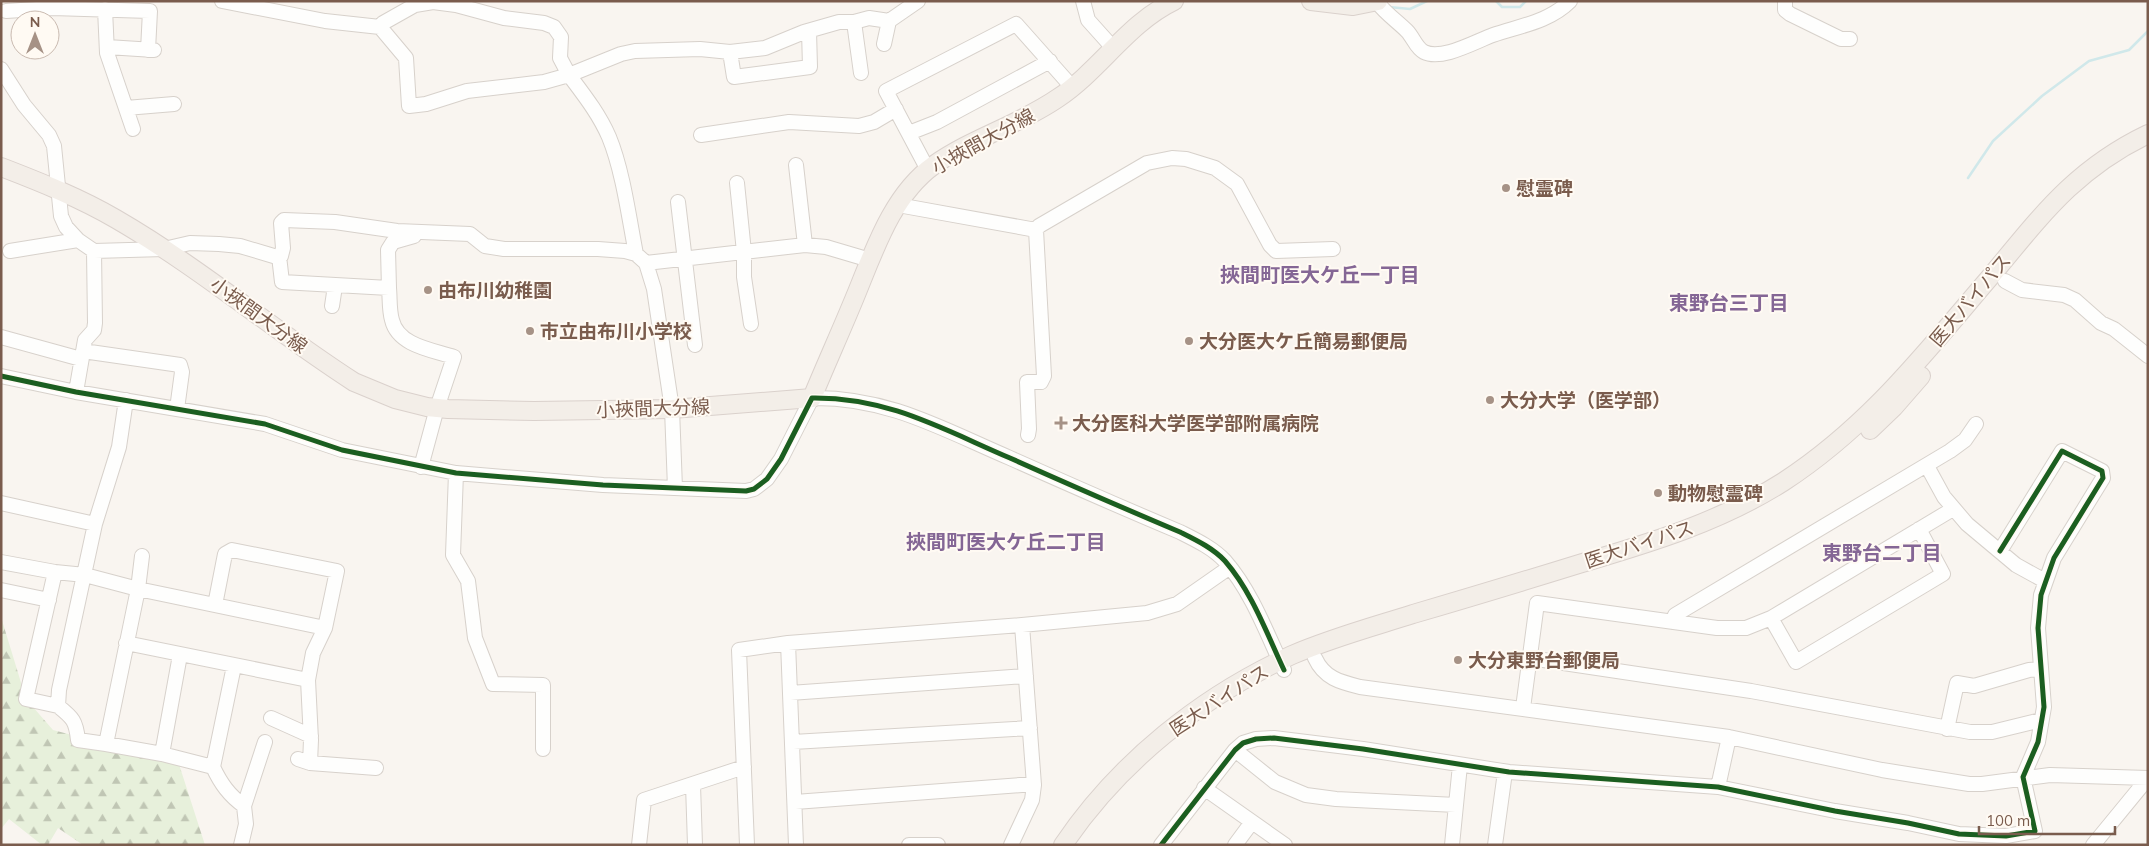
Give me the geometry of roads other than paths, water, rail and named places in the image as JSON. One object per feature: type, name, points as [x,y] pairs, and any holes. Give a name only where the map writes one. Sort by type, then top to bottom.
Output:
[{"type":"main road","name":"小挾間大分線","points":[[1,167],[59,190],[108,215],[164,249],[354,382],[395,399],[437,408],[534,411],[672,410],[812,398],[870,260],[898,205],[913,185],[928,170],[949,156],[1040,109],[1072,87],[1147,19],[1174,1]]},
{"type":"main road","points":[[1311,1],[1353,6],[1377,1]]},
{"type":"main road","name":"医大バイパス","points":[[1064,845],[1109,787],[1153,744],[1213,700],[1282,666],[1323,643],[1674,534],[1732,510],[1780,483],[1832,446],[1905,378],[2066,188],[2108,155],[2148,134]]},
{"type":"main road","name":"医大バイパス","points":[[1078,845],[1116,796],[1158,754],[1222,706],[1282,666],[1315,658],[1680,544],[1738,520],[1786,492],[1836,458],[1894,407],[2078,193],[2112,166],[2148,147]]},
{"type":"street","points":[[222,1],[325,21],[380,27],[406,58],[409,106],[426,104],[468,91],[544,82],[569,75],[620,54],[635,51],[700,49],[730,52],[765,48],[809,30],[839,22],[854,22],[870,18],[889,21]]},
{"type":"street","points":[[884,44],[889,21],[918,1]]},
{"type":"street","points":[[1083,1],[1088,20],[1114,49]]},
{"type":"street","points":[[1377,1],[1408,32],[1418,48],[1433,54],[1468,47],[1492,35],[1519,28],[1552,15],[1570,1]]},
{"type":"street","points":[[1785,1],[1785,10],[1790,14],[1841,39],[1850,40]]},
{"type":"street","points":[[380,27],[382,23],[415,5],[433,2],[456,5],[504,18],[544,23],[554,27],[561,37],[560,58],[569,75],[594,109],[609,138],[616,158],[641,259],[654,288],[672,410],[675,488]]},
{"type":"street","points":[[3,10],[51,5],[150,11],[151,50],[107,47]]},
{"type":"street","points":[[105,9],[107,53],[134,129]]},
{"type":"street","points":[[854,22],[862,73]]},
{"type":"street","points":[[928,170],[886,91],[1016,24],[1072,87]]},
{"type":"street","points":[[730,52],[734,77],[810,67],[809,30]]},
{"type":"street","points":[[909,133],[937,122],[1050,61]]},
{"type":"street","points":[[1,70],[24,105],[49,135],[54,146],[61,216],[66,227],[78,240],[94,251],[164,249],[190,243],[240,246],[279,256]]},
{"type":"street","points":[[126,108],[174,104]]},
{"type":"street","points":[[701,135],[789,122],[859,126],[874,122],[896,110]]},
{"type":"street","points":[[1028,435],[1030,429],[1027,382],[1040,382],[1044,376],[1036,230],[1039,226],[1095,191],[1146,163],[1162,159],[1179,158],[1215,168],[1237,184],[1270,245],[1276,251],[1332,249]]},
{"type":"street","points":[[796,165],[804,245]]},
{"type":"street","points":[[737,183],[744,252],[744,278],[750,306],[751,324]]},
{"type":"street","points":[[678,202],[695,345]]},
{"type":"street","points":[[898,205],[1036,230]]},
{"type":"street","points":[[389,288],[335,286],[310,282],[282,282],[279,256],[281,256],[283,248],[281,223],[284,220],[335,222],[370,228],[426,233],[470,234],[485,246],[504,249],[598,249],[625,251],[641,259],[686,258],[804,245],[826,247],[870,260]]},
{"type":"street","points":[[421,467],[437,408],[454,357],[404,340],[397,332],[392,320],[388,250],[393,242],[426,233]]},
{"type":"street","points":[[10,251],[78,240]]},
{"type":"street","points":[[76,392],[85,340],[94,330],[95,323],[94,251]]},
{"type":"street","points":[[2005,281],[2022,290],[2064,295],[2075,300],[2102,323],[2114,329],[2148,356]]},
{"type":"street","points":[[332,306],[335,286]]},
{"type":"street","points":[[1,337],[82,355],[180,365],[182,372],[177,409]]},
{"type":"street","points":[[1,376],[76,392],[265,424],[342,450],[456,473],[746,491],[754,489],[767,479],[781,459],[812,398],[841,398],[867,402],[913,416],[1196,540],[1218,554],[1230,567],[1251,601],[1282,666]]},
{"type":"street","points":[[58,706],[59,690],[95,524],[119,447],[126,400]]},
{"type":"street","points":[[1673,622],[1675,615],[1927,466],[1965,440],[1976,424]]},
{"type":"street","points":[[1161,845],[1235,750],[1243,743],[1256,739],[1274,738],[1364,749],[1505,772],[1718,787],[1959,834],[2006,836],[2034,831],[2023,777],[2038,742],[2044,707],[2039,612],[2045,580],[2054,558],[2103,478],[2102,472],[2062,450],[2000,551]]},
{"type":"street","points":[[1927,466],[1953,509],[2016,565],[2045,580]]},
{"type":"street","points":[[456,473],[453,555],[468,581],[476,638],[494,684],[543,685],[543,749]]},
{"type":"street","points":[[1,503],[95,524]]},
{"type":"street","points":[[1523,708],[1537,603],[1673,622],[1734,629],[1746,628],[1771,618],[1953,509]]},
{"type":"street","points":[[1771,618],[1796,662],[1943,574],[1919,529]]},
{"type":"street","points":[[215,605],[225,554],[232,550],[337,571],[325,628],[313,653],[308,680],[311,736],[304,761],[376,768]]},
{"type":"street","points":[[106,744],[138,589],[142,556]]},
{"type":"street","points":[[1,562],[55,572],[85,575],[138,589],[325,628]]},
{"type":"street","points":[[747,845],[739,650],[788,644],[1155,612],[1177,604],[1230,567]]},
{"type":"street","points":[[55,572],[26,699],[58,706],[72,717],[78,740],[162,754],[214,767]]},
{"type":"street","points":[[1,590],[49,600]]},
{"type":"street","points":[[1011,845],[1032,800],[1034,784],[1022,625]]},
{"type":"street","points":[[126,643],[308,680]]},
{"type":"street","points":[[788,644],[796,845]]},
{"type":"street","points":[[162,754],[180,655]]},
{"type":"street","points":[[1315,658],[1326,674],[1339,682],[1360,687],[1728,737],[1882,770],[1969,784],[1982,784],[2050,774],[2148,778],[2093,845]]},
{"type":"street","points":[[1530,658],[1751,691],[1946,729],[1992,732],[2041,720]]},
{"type":"street","points":[[234,666],[214,767],[229,795],[244,806]]},
{"type":"street","points":[[1946,729],[1957,683],[1974,686],[2030,670],[2041,669]]},
{"type":"street","points":[[790,693],[1026,676]]},
{"type":"street","points":[[270,718],[311,736]]},
{"type":"street","points":[[793,742],[1030,728]]},
{"type":"street","points":[[1718,787],[1728,737]]},
{"type":"street","points":[[242,845],[246,824],[244,806],[265,742]]},
{"type":"street","points":[[1235,750],[1275,782],[1306,795],[1456,805]]},
{"type":"street","points":[[1452,845],[1460,765]]},
{"type":"street","points":[[639,845],[644,800],[744,767]]},
{"type":"street","points":[[1495,845],[1505,772]]},
{"type":"street","points":[[794,802],[1034,784]]},
{"type":"street","points":[[693,785],[695,845]]},
{"type":"street","points":[[1204,788],[1285,845]]},
{"type":"street","points":[[1235,845],[1252,822]]},
{"type":"street","points":[[909,845],[938,845]]},
{"type":"waterway","points":[[1389,7],[1410,9],[1427,1]]},
{"type":"waterway","points":[[1496,1],[1502,7],[1520,7],[1526,1]]},
{"type":"waterway","points":[[1968,178],[1993,141],[2042,96],[2089,61],[2129,50],[2148,31]]},
{"type":"place","name":"慰霊碑","points":[[1506,188]]},
{"type":"place","name":"由布川幼稚園","points":[[428,290]]},
{"type":"place","name":"市立由布川小学校","points":[[530,331]]},
{"type":"place","name":"大分医大ケ丘簡易郵便局","points":[[1189,341]]},
{"type":"place","name":"大分大学（医学部）","points":[[1490,400]]},
{"type":"place","name":"大分医科大学医学部附属病院","points":[[1061,423]]},
{"type":"place","name":"動物慰霊碑","points":[[1658,493]]},
{"type":"place","name":"大分東野台郵便局","points":[[1458,660]]},
{"type":"district","name":"挾間町医大ケ丘一丁目","points":[[1320,275]]},
{"type":"district","name":"東野台三丁目","points":[[1729,303]]},
{"type":"district","name":"挾間町医大ケ丘二丁目","points":[[1006,542]]},
{"type":"district","name":"東野台二丁目","points":[[1882,553]]}]
